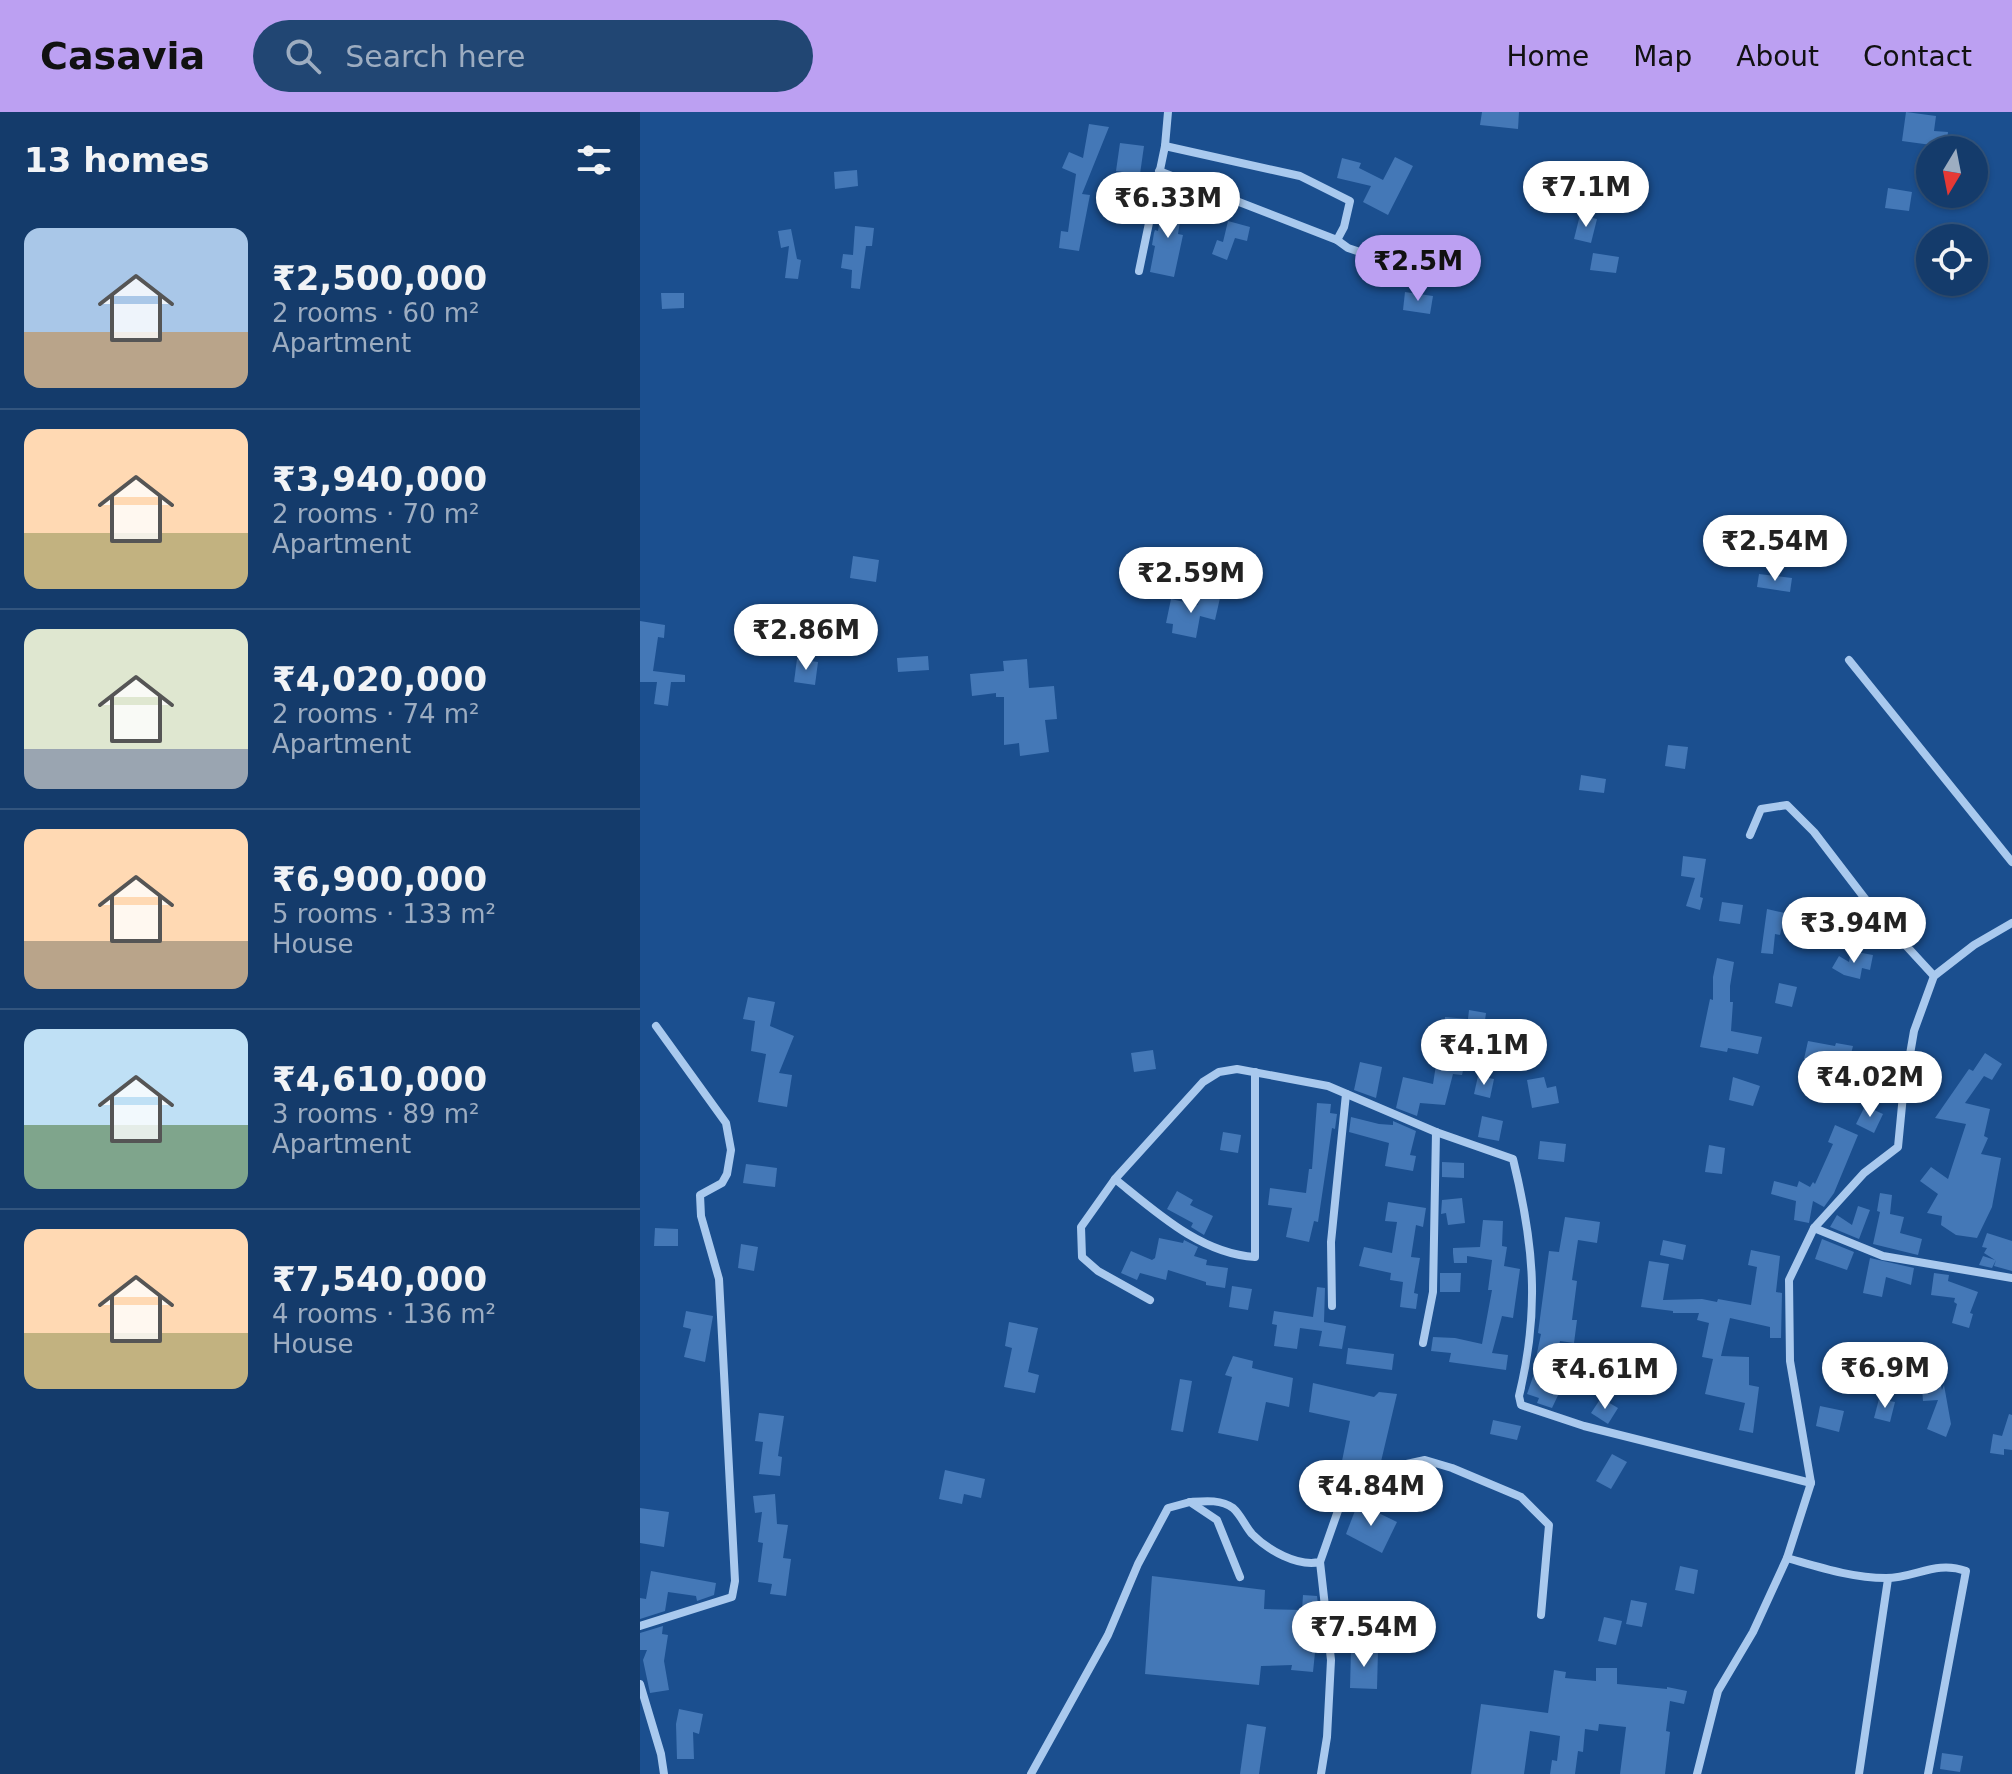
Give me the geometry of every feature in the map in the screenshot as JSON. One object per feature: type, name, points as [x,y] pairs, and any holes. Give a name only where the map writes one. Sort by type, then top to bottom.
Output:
[{"type":"street","points":[[1139,271],[1165,146],[1168,112]]},
{"type":"street","points":[[1165,146],[1300,176],[1350,201],[1344,227],[1337,240]]},
{"type":"street","points":[[1159,171],[1390,262]]},
{"type":"street","points":[[1849,660],[2012,862]]},
{"type":"street","points":[[1750,835],[1761,809],[1787,805],[1814,832],[1876,913],[1934,976]]},
{"type":"street","points":[[1697,1774],[1718,1691],[1753,1632],[1787,1558],[1811,1483],[1790,1361],[1789,1280],[1814,1228],[1864,1173],[1898,1147],[1914,1031],[1934,976],[1974,945],[2012,923]]},
{"type":"street","points":[[640,1626],[732,1597],[735,1581],[719,1279],[701,1216],[700,1195],[722,1183],[727,1174],[731,1150],[726,1123],[656,1026]]},
{"type":"street","points":[[1150,1300],[1098,1271],[1082,1257],[1081,1227],[1115,1179],[1203,1082],[1219,1072],[1237,1069],[1328,1086],[1436,1132],[1513,1159],[1525,1205],[1534,1271],[1531,1331],[1519,1396],[1521,1405],[1584,1426],[1811,1483]]},
{"type":"street","points":[[1115,1179],[1177,1229],[1236,1256],[1255,1257],[1255,1072]]},
{"type":"street","points":[[1332,1306],[1331,1242],[1346,1094]]},
{"type":"street","points":[[1423,1343],[1433,1292],[1436,1132]]},
{"type":"street","points":[[1814,1228],[1883,1256],[2012,1278]]},
{"type":"street","points":[[1321,1774],[1327,1737],[1331,1660],[1320,1562],[1340,1505],[1356,1494],[1382,1484],[1402,1465],[1425,1460],[1521,1497],[1549,1525],[1541,1615]]},
{"type":"street","points":[[1031,1774],[1108,1635],[1138,1564],[1168,1508],[1212,1500],[1232,1507],[1251,1533],[1268,1547],[1286,1557],[1311,1564],[1320,1562]]},
{"type":"street","points":[[1190,1502],[1217,1520],[1240,1577]]},
{"type":"street","points":[[1787,1558],[1843,1574],[1888,1579],[1950,1565],[1966,1571],[1928,1774]]},
{"type":"street","points":[[1859,1774],[1888,1579]]},
{"type":"street","points":[[640,1684],[664,1774]]},
{"type":"building","points":[[1482,112],[1519,112],[1518,129],[1480,125]]},
{"type":"building","points":[[1906,112],[1936,116],[1934,131],[1948,132],[1947,136],[1916,136],[1916,143],[1902,141]]},
{"type":"building","points":[[1089,124],[1109,127],[1082,194],[1090,195],[1079,251],[1059,248],[1061,231],[1068,232],[1076,174],[1062,168],[1069,152],[1083,158]]},
{"type":"building","points":[[1120,143],[1144,146],[1140,174],[1116,171]]},
{"type":"building","points":[[1395,157],[1413,166],[1388,215],[1363,202],[1371,186],[1337,178],[1342,158],[1361,163],[1359,168],[1383,180]]},
{"type":"building","points":[[857,170],[858,186],[835,189],[834,172]]},
{"type":"building","points":[[1605,178],[1638,182],[1635,209],[1610,206],[1611,195],[1603,194]]},
{"type":"building","points":[[1888,188],[1912,192],[1909,211],[1885,208]]},
{"type":"building","points":[[1163,200],[1183,203],[1178,234],[1183,235],[1174,277],[1150,272],[1154,233],[1158,231]]},
{"type":"building","points":[[1580,215],[1597,219],[1591,243],[1574,239]]},
{"type":"building","points":[[1228,221],[1250,227],[1247,241],[1235,238],[1227,260],[1212,254],[1217,240],[1223,242]]},
{"type":"building","points":[[855,226],[874,228],[872,246],[866,246],[860,289],[851,288],[852,270],[841,268],[843,254],[853,255]]},
{"type":"building","points":[[791,229],[797,259],[801,260],[798,279],[785,278],[789,246],[781,248],[778,231]]},
{"type":"building","points":[[1593,253],[1619,257],[1616,273],[1590,270]]},
{"type":"building","points":[[1405,292],[1433,296],[1430,314],[1403,310]]},
{"type":"building","points":[[661,293],[684,293],[684,308],[662,309]]},
{"type":"building","points":[[853,556],[879,560],[876,582],[850,578]]},
{"type":"building","points":[[1759,574],[1792,578],[1790,592],[1757,587]]},
{"type":"building","points":[[1200,594],[1220,598],[1215,620],[1200,616],[1196,638],[1172,633],[1173,624],[1166,623],[1171,599],[1198,605]]},
{"type":"building","points":[[640,621],[665,625],[664,638],[658,637],[653,671],[685,675],[685,682],[671,682],[668,706],[654,704],[657,682],[640,682]]},
{"type":"building","points":[[928,656],[929,670],[898,672],[897,658]]},
{"type":"building","points":[[797,659],[818,662],[815,685],[794,682]]},
{"type":"building","points":[[1027,659],[1029,688],[1054,686],[1057,719],[1045,720],[1049,752],[1020,756],[1019,743],[1004,745],[1004,697],[996,697],[996,693],[972,696],[970,674],[1004,671],[1003,661]]},
{"type":"building","points":[[1668,745],[1688,747],[1685,769],[1665,766]]},
{"type":"building","points":[[1581,775],[1606,779],[1604,793],[1579,790]]},
{"type":"building","points":[[1683,856],[1706,859],[1700,910],[1686,906],[1695,878],[1681,876]]},
{"type":"building","points":[[1809,899],[1843,905],[1840,921],[1806,914]]},
{"type":"building","points":[[1722,902],[1743,905],[1740,924],[1719,921]]},
{"type":"building","points":[[1767,909],[1785,913],[1780,935],[1775,934],[1773,954],[1761,953]]},
{"type":"building","points":[[1868,916],[1879,934],[1851,951],[1854,937],[1848,928]]},
{"type":"building","points":[[1851,951],[1873,955],[1870,970],[1862,968],[1860,979],[1832,968],[1839,956],[1849,962]]},
{"type":"building","points":[[1717,958],[1734,962],[1730,986],[1730,1002],[1733,1002],[1731,1031],[1762,1037],[1758,1054],[1700,1047],[1710,999],[1713,1000]]},
{"type":"building","points":[[1779,983],[1797,987],[1792,1007],[1775,1003]]},
{"type":"building","points":[[748,997],[775,1002],[770,1026],[794,1036],[779,1073],[792,1075],[787,1107],[758,1102],[766,1054],[751,1051],[755,1021],[743,1019]]},
{"type":"building","points":[[1469,1010],[1486,1013],[1483,1035],[1461,1031],[1458,1055],[1466,1057],[1462,1075],[1453,1074],[1445,1105],[1420,1103],[1417,1116],[1396,1108],[1403,1077],[1433,1084],[1438,1052],[1442,1053],[1445,1017],[1468,1019]]},
{"type":"building","points":[[1808,1041],[1853,1046],[1846,1074],[1830,1071],[1831,1064],[1804,1059]]},
{"type":"building","points":[[1153,1050],[1156,1069],[1134,1072],[1131,1053]]},
{"type":"building","points":[[1985,1053],[2002,1064],[1992,1080],[1984,1076],[1965,1103],[1990,1109],[1984,1136],[1988,1138],[1981,1154],[2001,1158],[1992,1207],[1977,1238],[1956,1235],[1941,1225],[1942,1216],[1927,1213],[1938,1194],[1920,1181],[1931,1167],[1948,1179],[1966,1124],[1935,1118],[1969,1069],[1973,1071]]},
{"type":"building","points":[[1360,1062],[1382,1067],[1376,1098],[1354,1090]]},
{"type":"building","points":[[1478,1076],[1494,1079],[1490,1098],[1474,1094]]},
{"type":"building","points":[[1544,1077],[1547,1088],[1556,1086],[1559,1103],[1532,1108],[1527,1080]]},
{"type":"building","points":[[1733,1077],[1760,1086],[1753,1106],[1729,1100]]},
{"type":"building","points":[[1317,1103],[1331,1104],[1330,1113],[1337,1114],[1335,1129],[1332,1128],[1318,1222],[1314,1221],[1309,1242],[1286,1237],[1292,1208],[1268,1205],[1270,1188],[1306,1193],[1309,1169],[1312,1169]]},
{"type":"building","points":[[1865,1106],[1883,1114],[1874,1133],[1856,1124]]},
{"type":"building","points":[[1482,1116],[1503,1121],[1499,1141],[1478,1137]]},
{"type":"building","points":[[1351,1117],[1379,1124],[1393,1125],[1393,1121],[1416,1131],[1410,1155],[1416,1156],[1413,1171],[1385,1166],[1389,1143],[1349,1132]]},
{"type":"building","points":[[1835,1125],[1858,1135],[1834,1193],[1824,1207],[1813,1201],[1809,1223],[1794,1220],[1796,1201],[1771,1194],[1774,1181],[1797,1187],[1799,1181],[1810,1187],[1813,1182],[1815,1184],[1833,1144],[1828,1142]]},
{"type":"building","points":[[1223,1132],[1241,1135],[1238,1153],[1220,1150]]},
{"type":"building","points":[[1540,1141],[1566,1144],[1564,1162],[1538,1159]]},
{"type":"building","points":[[1709,1145],[1725,1148],[1722,1174],[1705,1172]]},
{"type":"building","points":[[1442,1162],[1464,1163],[1464,1178],[1442,1177]]},
{"type":"building","points":[[746,1164],[777,1168],[775,1187],[743,1183]]},
{"type":"building","points":[[1177,1191],[1193,1200],[1190,1205],[1213,1216],[1204,1235],[1191,1227],[1193,1223],[1167,1209]]},
{"type":"building","points":[[1880,1193],[1892,1195],[1890,1214],[1904,1217],[1900,1233],[1922,1239],[1918,1255],[1873,1244],[1880,1212],[1877,1211]]},
{"type":"building","points":[[1462,1198],[1465,1223],[1448,1225],[1446,1213],[1441,1214],[1442,1200]]},
{"type":"building","points":[[1388,1202],[1426,1208],[1423,1227],[1416,1225],[1411,1257],[1420,1258],[1414,1293],[1418,1294],[1416,1309],[1400,1307],[1403,1282],[1390,1280],[1391,1273],[1359,1266],[1364,1247],[1392,1253],[1397,1222],[1385,1221]]},
{"type":"building","points":[[1858,1206],[1870,1210],[1859,1239],[1830,1227],[1837,1215],[1852,1225]]},
{"type":"building","points":[[1565,1217],[1600,1222],[1597,1243],[1578,1240],[1572,1280],[1577,1281],[1572,1320],[1577,1320],[1574,1343],[1560,1341],[1555,1366],[1565,1367],[1562,1387],[1552,1408],[1537,1403],[1539,1398],[1527,1394],[1536,1368],[1549,1251],[1559,1252]]},
{"type":"building","points":[[1483,1220],[1503,1221],[1502,1246],[1507,1247],[1504,1266],[1520,1269],[1513,1318],[1502,1316],[1492,1353],[1508,1355],[1506,1370],[1449,1362],[1451,1353],[1431,1351],[1433,1337],[1482,1344],[1492,1290],[1488,1290],[1492,1260],[1467,1256],[1467,1263],[1454,1263],[1453,1248],[1480,1247]]},
{"type":"building","points":[[655,1228],[678,1229],[678,1246],[654,1246]]},
{"type":"building","points":[[1987,1233],[2012,1241],[2012,1271],[1994,1266],[1996,1260],[1992,1268],[1979,1265],[1983,1256],[1995,1260],[1984,1253],[1987,1248],[1982,1247]]},
{"type":"building","points":[[1159,1238],[1183,1243],[1184,1240],[1198,1247],[1194,1256],[1207,1260],[1206,1265],[1228,1268],[1225,1288],[1206,1285],[1206,1282],[1168,1270],[1166,1280],[1140,1273],[1137,1280],[1121,1273],[1131,1251],[1152,1260],[1155,1258]]},
{"type":"building","points":[[1822,1239],[1854,1252],[1847,1270],[1815,1259]]},
{"type":"building","points":[[1663,1240],[1686,1245],[1683,1260],[1660,1255]]},
{"type":"building","points":[[741,1244],[758,1247],[754,1271],[738,1268]]},
{"type":"building","points":[[1751,1250],[1780,1256],[1776,1292],[1782,1293],[1781,1338],[1770,1338],[1770,1327],[1730,1318],[1721,1356],[1749,1357],[1749,1385],[1759,1387],[1753,1433],[1739,1430],[1745,1403],[1705,1394],[1713,1359],[1702,1357],[1709,1323],[1697,1320],[1699,1313],[1673,1313],[1641,1307],[1649,1261],[1669,1264],[1663,1300],[1702,1299],[1717,1302],[1718,1299],[1751,1305],[1757,1267],[1748,1265]]},
{"type":"building","points":[[1870,1258],[1914,1268],[1911,1285],[1886,1277],[1882,1297],[1863,1293]]},
{"type":"building","points":[[1440,1273],[1461,1273],[1460,1292],[1440,1292]]},
{"type":"building","points":[[1934,1273],[1949,1275],[1948,1281],[1978,1292],[1970,1313],[1973,1314],[1969,1328],[1952,1323],[1957,1304],[1955,1298],[1931,1295]]},
{"type":"building","points":[[1232,1286],[1252,1289],[1248,1310],[1229,1307]]},
{"type":"building","points":[[1317,1287],[1325,1288],[1324,1322],[1346,1326],[1342,1349],[1319,1346],[1322,1331],[1300,1328],[1297,1349],[1274,1346],[1277,1325],[1272,1324],[1274,1311],[1313,1317]]},
{"type":"building","points":[[686,1311],[713,1316],[705,1362],[684,1357],[691,1329],[683,1327]]},
{"type":"building","points":[[1009,1322],[1038,1328],[1028,1372],[1039,1375],[1035,1393],[1004,1387],[1012,1348],[1005,1346]]},
{"type":"building","points":[[1348,1348],[1394,1354],[1392,1370],[1346,1364]]},
{"type":"building","points":[[1233,1356],[1253,1361],[1252,1368],[1293,1378],[1289,1407],[1266,1402],[1258,1441],[1218,1433],[1232,1377],[1225,1375]]},
{"type":"building","points":[[1935,1362],[1942,1390],[1944,1385],[1951,1424],[1946,1437],[1927,1429],[1938,1400],[1923,1401],[1924,1387],[1919,1366]]},
{"type":"building","points":[[1841,1363],[1865,1369],[1862,1384],[1837,1379]]},
{"type":"building","points":[[1180,1379],[1192,1381],[1183,1432],[1171,1430]]},
{"type":"building","points":[[1313,1383],[1374,1397],[1379,1392],[1397,1394],[1379,1470],[1342,1461],[1350,1421],[1309,1412]]},
{"type":"building","points":[[1601,1398],[1618,1408],[1608,1424],[1591,1413]]},
{"type":"building","points":[[1879,1399],[1895,1402],[1890,1422],[1874,1418]]},
{"type":"building","points":[[1820,1406],[1844,1411],[1839,1432],[1816,1426]]},
{"type":"building","points":[[759,1413],[784,1416],[778,1456],[782,1457],[780,1476],[759,1474],[763,1442],[755,1441]]},
{"type":"building","points":[[2009,1414],[2012,1415],[2012,1450],[2004,1449],[2004,1455],[1990,1453],[1993,1434],[2002,1436]]},
{"type":"building","points":[[1493,1420],[1521,1426],[1517,1440],[1490,1434]]},
{"type":"building","points":[[1612,1454],[1627,1462],[1611,1489],[1596,1481]]},
{"type":"building","points":[[945,1470],[985,1479],[981,1498],[964,1494],[962,1504],[939,1499]]},
{"type":"building","points":[[775,1494],[777,1524],[788,1525],[783,1558],[791,1559],[786,1596],[770,1594],[772,1584],[758,1582],[763,1543],[758,1542],[762,1512],[755,1513],[753,1496]]},
{"type":"building","points":[[1358,1503],[1397,1522],[1382,1553],[1346,1534]]},
{"type":"building","points":[[640,1508],[669,1512],[664,1547],[640,1543]]},
{"type":"building","points":[[1680,1566],[1698,1570],[1694,1594],[1675,1590]]},
{"type":"building","points":[[651,1571],[716,1583],[714,1595],[697,1601],[696,1596],[668,1592],[665,1611],[640,1619],[640,1598],[646,1599]]},
{"type":"building","points":[[1152,1576],[1265,1590],[1264,1609],[1302,1610],[1303,1595],[1317,1596],[1319,1613],[1313,1672],[1291,1670],[1292,1665],[1261,1666],[1259,1685],[1145,1674]]},
{"type":"building","points":[[1631,1600],[1647,1603],[1642,1627],[1626,1624]]},
{"type":"building","points":[[1604,1617],[1622,1621],[1616,1645],[1598,1641]]},
{"type":"building","points":[[663,1626],[662,1634],[668,1635],[664,1661],[669,1690],[650,1693],[643,1660],[647,1650],[640,1650],[640,1633]]},
{"type":"building","points":[[1351,1650],[1378,1650],[1377,1689],[1350,1688]]},
{"type":"building","points":[[1596,1668],[1617,1668],[1617,1684],[1687,1691],[1684,1704],[1670,1701],[1665,1774],[1620,1774],[1626,1727],[1599,1724],[1598,1731],[1585,1729],[1583,1752],[1578,1751],[1575,1774],[1550,1774],[1552,1760],[1557,1761],[1560,1736],[1530,1731],[1524,1774],[1471,1774],[1481,1704],[1548,1713],[1554,1670],[1566,1672],[1565,1678],[1596,1681]]},
{"type":"building","points":[[679,1709],[703,1714],[699,1734],[693,1732],[694,1759],[677,1759]]},
{"type":"building","points":[[1247,1724],[1266,1727],[1259,1774],[1240,1774]]},
{"type":"building","points":[[1942,1753],[1963,1756],[1960,1772],[1940,1769]]}]
